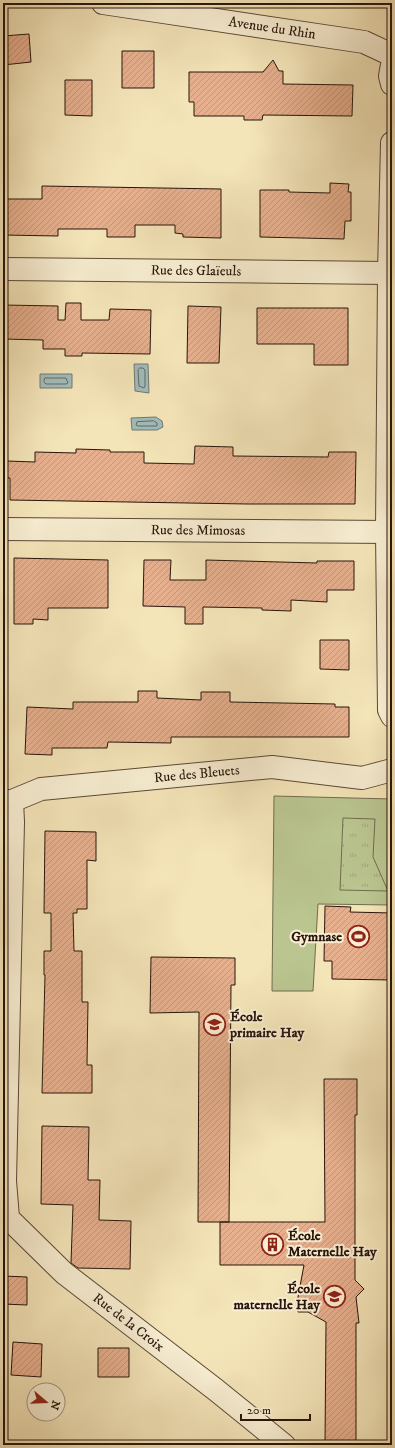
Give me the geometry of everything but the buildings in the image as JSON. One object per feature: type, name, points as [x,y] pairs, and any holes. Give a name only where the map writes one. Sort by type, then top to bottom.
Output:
[{"type":"street","name":"Avenue du Rhin","points":[[103,3],[364,42],[392,55]]},
{"type":"street","points":[[392,65],[390,76],[392,84]]},
{"type":"street","points":[[392,142],[389,272],[389,710],[392,716]]},
{"type":"street","name":"Rue des Glaïeuls","points":[[3,269],[389,272]]},
{"type":"street","name":"Rue des Mimosas","points":[[3,529],[390,532]]},
{"type":"street","name":"Rue des Bleuets","points":[[7,802],[41,789],[272,767],[362,778],[392,770]]},
{"type":"street","name":"Rue de la Croix","points":[[7,802],[13,822],[4,1181],[8,1218],[64,1273],[216,1390],[284,1445]]},
{"type":"green space","points":[[274,796],[392,799],[392,905],[318,904],[313,991],[272,991]]},
{"type":"green space","points":[[343,818],[375,819],[373,857],[388,891],[340,890]]},
{"type":"water","points":[[134,364],[148,364],[149,393],[135,391]]},
{"type":"water","points":[[40,374],[72,374],[72,388],[40,388]]},
{"type":"water","points":[[156,417],[162,421],[163,427],[157,430],[132,430],[131,418]]},
{"type":"place","name":"Gymnase","points":[[358,937]]},
{"type":"place","name":"École primaire Hay","points":[[215,1025]]},
{"type":"place","name":"École Maternelle Hay","points":[[273,1244]]},
{"type":"place","name":"École maternelle Hay","points":[[335,1297]]}]
